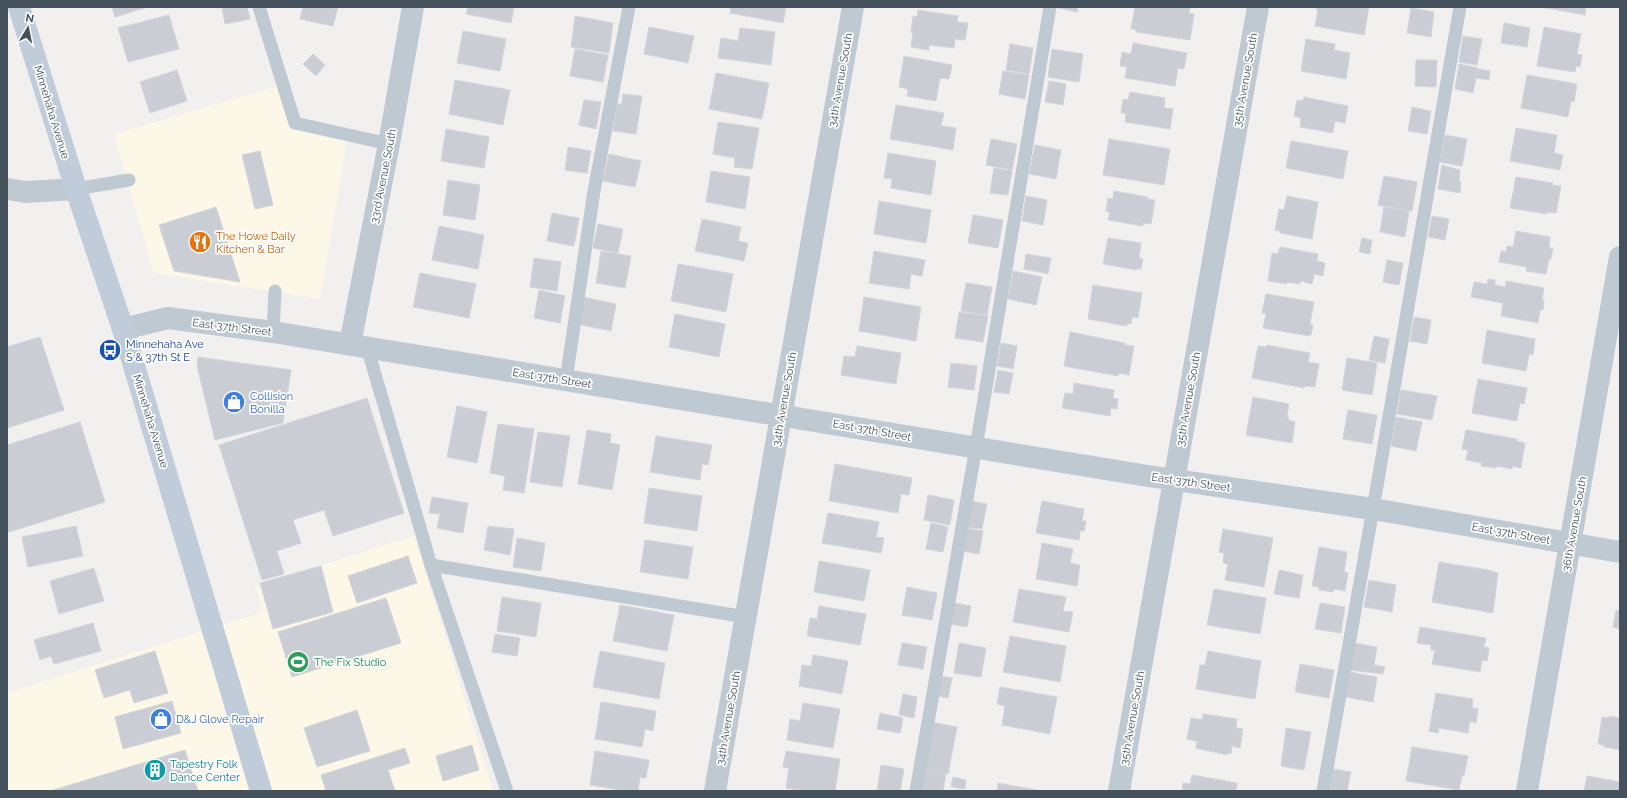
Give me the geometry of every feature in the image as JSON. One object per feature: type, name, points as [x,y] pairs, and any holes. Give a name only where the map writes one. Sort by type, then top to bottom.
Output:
[{"type":"main road","name":"Minnehaha Avenue","points":[[19,7],[76,189],[123,328],[261,791]]},
{"type":"street","name":"33rd Avenue South","points":[[359,346],[389,144],[413,7]]},
{"type":"street","name":"34th Avenue South","points":[[715,791],[853,7]]},
{"type":"street","name":"35th Avenue South","points":[[1119,791],[1258,7]]},
{"type":"street","points":[[7,189],[25,192],[76,189]]},
{"type":"street","name":"36th Avenue South","points":[[1527,791],[1620,257]]},
{"type":"street","name":"East 37th Street","points":[[123,328],[168,318],[273,332],[1174,480],[1374,509],[1620,552]]},
{"type":"lane","points":[[259,7],[295,123],[389,144]]},
{"type":"lane","points":[[566,380],[594,191],[629,7]]},
{"type":"lane","points":[[916,791],[1050,7]]},
{"type":"lane","points":[[1323,791],[1374,509],[1460,7]]},
{"type":"lane","points":[[76,189],[129,180]]},
{"type":"lane","points":[[273,332],[275,291]]},
{"type":"lane","points":[[359,346],[506,791]]},
{"type":"lane","points":[[431,565],[746,617]]},
{"type":"shaded area","points":[[276,87],[290,126],[347,139],[320,299],[154,273],[114,134]]},
{"type":"shaded area","points":[[414,536],[493,791],[7,791],[7,693],[263,612],[255,586]]},
{"type":"building","points":[[112,7],[148,7],[115,17]]},
{"type":"building","points":[[222,7],[247,7],[250,19],[225,24]]},
{"type":"building","points":[[303,7],[338,7],[333,26],[300,19]]},
{"type":"building","points":[[468,7],[514,7],[511,23],[466,14]]},
{"type":"building","points":[[731,7],[786,7],[783,23],[730,13]]},
{"type":"building","points":[[1078,7],[1077,12],[1059,8]]},
{"type":"building","points":[[1135,7],[1190,7],[1189,13],[1194,14],[1190,40],[1136,32],[1137,30],[1131,29]]},
{"type":"building","points":[[1317,7],[1369,7],[1364,35],[1315,26],[1318,10],[1316,10]]},
{"type":"building","points":[[1541,7],[1586,7],[1585,15]]},
{"type":"building","points":[[1411,8],[1434,12],[1431,37],[1407,33]]},
{"type":"building","points":[[918,10],[958,16],[957,22],[968,23],[965,40],[955,39],[954,48],[929,45],[929,50],[911,47],[913,16],[917,17]]},
{"type":"building","points":[[169,15],[179,49],[128,62],[118,28]]},
{"type":"building","points":[[575,16],[613,23],[609,53],[571,47]]},
{"type":"building","points":[[1504,23],[1530,28],[1527,47],[1501,43]]},
{"type":"building","points":[[649,27],[694,36],[688,63],[644,54]]},
{"type":"building","points":[[1544,27],[1581,34],[1577,54],[1582,55],[1580,67],[1576,66],[1575,72],[1537,66]]},
{"type":"building","points":[[740,28],[775,32],[771,65],[718,58],[721,38],[738,41]]},
{"type":"building","points":[[463,31],[506,39],[500,71],[457,63]]},
{"type":"building","points":[[1463,36],[1482,39],[1477,65],[1459,62]]},
{"type":"building","points":[[1306,39],[1335,44],[1334,50],[1350,53],[1346,79],[1301,71]]},
{"type":"building","points":[[1133,43],[1187,53],[1184,69],[1178,68],[1175,86],[1125,78],[1127,67],[1120,66],[1122,52],[1131,54]]},
{"type":"building","points":[[1010,44],[1033,48],[1029,74],[1006,70]]},
{"type":"building","points":[[575,49],[608,55],[603,82],[570,76]]},
{"type":"building","points":[[1052,49],[1083,54],[1079,82],[1048,77]]},
{"type":"building","points":[[313,54],[325,65],[316,76],[303,64]]},
{"type":"building","points":[[904,56],[952,65],[949,79],[940,78],[936,101],[907,96],[908,89],[899,87]]},
{"type":"building","points":[[1416,60],[1437,60],[1436,87],[1415,86]]},
{"type":"building","points":[[1459,64],[1478,68],[1473,93],[1455,89]]},
{"type":"building","points":[[1478,69],[1490,71],[1489,80],[1476,78]]},
{"type":"building","points":[[177,70],[187,101],[150,113],[140,82]]},
{"type":"building","points":[[1003,71],[1029,75],[1025,99],[999,94]]},
{"type":"building","points":[[716,73],[769,83],[762,119],[709,109]]},
{"type":"building","points":[[1527,75],[1577,84],[1574,102],[1571,101],[1568,117],[1521,108]]},
{"type":"building","points":[[455,80],[510,90],[503,125],[449,114]]},
{"type":"building","points":[[1049,81],[1066,84],[1063,105],[1045,102]]},
{"type":"building","points":[[1130,92],[1165,98],[1164,108],[1173,109],[1170,129],[1125,122],[1126,113],[1121,113],[1123,99],[1128,100]]},
{"type":"building","points":[[623,94],[642,96],[636,134],[613,131],[617,104],[622,104]]},
{"type":"building","points":[[1304,97],[1348,106],[1345,123],[1335,121],[1333,133],[1300,127],[1301,118],[1294,116],[1297,100],[1303,101]]},
{"type":"building","points":[[584,100],[601,102],[596,129],[579,125]]},
{"type":"building","points":[[896,105],[944,113],[941,126],[956,128],[953,150],[890,139]]},
{"type":"building","points":[[1412,107],[1431,111],[1427,134],[1408,131]]},
{"type":"building","points":[[718,122],[759,128],[752,169],[734,167],[735,158],[713,154]]},
{"type":"building","points":[[1516,128],[1557,135],[1554,153],[1563,155],[1560,170],[1510,161]]},
{"type":"building","points":[[446,129],[489,137],[484,168],[441,161]]},
{"type":"building","points":[[1445,135],[1467,139],[1462,166],[1440,162]]},
{"type":"building","points":[[991,139],[1017,144],[1012,170],[986,165]]},
{"type":"building","points":[[1109,139],[1170,149],[1164,185],[1103,175]]},
{"type":"building","points":[[1291,141],[1348,151],[1343,179],[1286,168]]},
{"type":"building","points":[[1035,145],[1061,150],[1056,179],[1029,174]]},
{"type":"building","points":[[568,147],[591,151],[587,173],[565,170]]},
{"type":"building","points":[[260,151],[273,205],[255,209],[242,155]]},
{"type":"building","points":[[888,153],[936,161],[931,195],[891,188],[892,179],[884,178]]},
{"type":"building","points":[[609,154],[641,161],[635,187],[603,181]]},
{"type":"building","points":[[1442,165],[1460,170],[1460,193],[1438,189]]},
{"type":"building","points":[[994,168],[1012,171],[1008,195],[990,193]]},
{"type":"building","points":[[711,171],[750,177],[745,209],[706,202]]},
{"type":"building","points":[[1384,176],[1417,182],[1412,211],[1378,205]]},
{"type":"building","points":[[1516,177],[1553,183],[1552,185],[1561,186],[1556,213],[1547,212],[1547,214],[1510,208]]},
{"type":"building","points":[[448,180],[480,185],[475,220],[443,215]]},
{"type":"building","points":[[1114,191],[1148,197],[1147,199],[1155,200],[1151,224],[1143,223],[1143,226],[1108,220],[1110,212],[1106,211],[1108,198],[1113,199]]},
{"type":"building","points":[[1026,196],[1047,200],[1043,225],[1022,221]]},
{"type":"building","points":[[1287,196],[1318,202],[1312,239],[1280,233],[1280,231],[1275,230],[1279,209],[1284,210]]},
{"type":"building","points":[[879,201],[931,210],[926,243],[874,234]]},
{"type":"building","points":[[216,207],[240,282],[174,271],[159,225]]},
{"type":"building","points":[[1384,207],[1409,211],[1405,237],[1380,232]]},
{"type":"building","points":[[552,213],[579,218],[574,246],[547,241]]},
{"type":"building","points":[[973,215],[1003,220],[998,248],[968,243]]},
{"type":"building","points":[[1432,216],[1449,219],[1445,240],[1428,237]]},
{"type":"building","points":[[702,219],[741,227],[738,241],[748,243],[744,261],[695,251]]},
{"type":"building","points":[[598,224],[623,229],[618,253],[593,248]]},
{"type":"building","points":[[439,226],[484,235],[478,269],[432,260]]},
{"type":"building","points":[[1516,231],[1550,237],[1549,248],[1553,248],[1546,274],[1526,271],[1527,267],[1499,262],[1501,251],[1506,252],[1507,246],[1513,247]]},
{"type":"building","points":[[1108,238],[1141,243],[1139,258],[1143,259],[1141,269],[1137,268],[1137,270],[1103,264]]},
{"type":"building","points":[[1362,238],[1372,240],[1370,254],[1359,252]]},
{"type":"building","points":[[1280,247],[1318,254],[1317,261],[1325,263],[1323,276],[1314,274],[1312,284],[1301,281],[1300,284],[1287,282],[1287,284],[1268,281],[1272,253],[1278,254]]},
{"type":"building","points":[[601,251],[631,256],[625,288],[596,283]]},
{"type":"building","points":[[874,251],[925,260],[922,276],[911,274],[909,289],[869,283]]},
{"type":"building","points":[[1026,254],[1051,258],[1048,274],[1024,269]]},
{"type":"building","points":[[534,258],[561,262],[557,291],[530,287]]},
{"type":"building","points":[[1387,260],[1403,263],[1399,285],[1383,282]]},
{"type":"building","points":[[678,264],[733,274],[726,312],[671,301]]},
{"type":"building","points":[[1013,271],[1042,277],[1036,305],[1008,299]]},
{"type":"building","points":[[420,273],[476,284],[469,318],[413,307]]},
{"type":"building","points":[[1488,279],[1495,280],[1495,285],[1505,287],[1506,281],[1544,288],[1542,300],[1544,300],[1543,310],[1540,310],[1538,323],[1501,316],[1503,303],[1471,297],[1474,282],[1487,284]]},
{"type":"building","points":[[966,283],[992,287],[987,315],[961,311]]},
{"type":"building","points":[[1093,285],[1142,293],[1138,318],[1132,317],[1131,324],[1127,323],[1127,326],[1088,319]]},
{"type":"building","points":[[539,290],[565,296],[560,323],[534,318]]},
{"type":"building","points":[[1266,294],[1314,302],[1310,324],[1313,325],[1311,335],[1309,336],[1263,328],[1266,313],[1262,313]]},
{"type":"building","points":[[583,297],[616,304],[611,331],[577,324]]},
{"type":"building","points":[[864,297],[921,307],[916,341],[859,331]]},
{"type":"building","points":[[959,312],[988,316],[983,342],[955,338]]},
{"type":"building","points":[[675,314],[725,324],[719,357],[669,347]]},
{"type":"building","points":[[1414,317],[1431,320],[1427,344],[1410,341]]},
{"type":"building","points":[[1487,330],[1535,339],[1533,355],[1529,354],[1526,371],[1482,363]]},
{"type":"building","points":[[1070,332],[1134,346],[1129,375],[1119,373],[1118,376],[1064,366]]},
{"type":"building","points":[[1374,336],[1389,339],[1385,363],[1369,360]]},
{"type":"building","points":[[40,337],[64,410],[7,428],[7,347]]},
{"type":"building","points":[[1001,343],[1017,346],[1013,369],[997,366]]},
{"type":"building","points":[[1267,345],[1310,353],[1308,362],[1319,364],[1315,387],[1305,386],[1304,388],[1252,378],[1258,346],[1266,347]]},
{"type":"building","points":[[857,346],[901,353],[896,384],[841,375],[844,356],[855,357]]},
{"type":"building","points":[[198,357],[291,370],[283,423],[215,440],[197,366]]},
{"type":"building","points":[[1347,358],[1377,363],[1372,395],[1342,390]]},
{"type":"building","points":[[951,363],[977,366],[974,390],[948,387]]},
{"type":"building","points":[[998,370],[1013,373],[1009,394],[994,392]]},
{"type":"building","points":[[1478,379],[1527,388],[1524,404],[1520,403],[1517,421],[1472,413]]},
{"type":"building","points":[[1074,383],[1114,390],[1113,398],[1118,399],[1117,409],[1111,408],[1110,416],[1062,408],[1065,393],[1073,394]]},
{"type":"building","points":[[1401,390],[1437,396],[1432,420],[1397,414]]},
{"type":"building","points":[[1253,397],[1289,404],[1287,415],[1289,420],[1295,422],[1292,443],[1246,435]]},
{"type":"building","points":[[367,398],[404,513],[333,536],[324,510],[293,520],[301,543],[277,551],[284,574],[262,580],[219,445]]},
{"type":"building","points":[[457,406],[487,412],[477,463],[447,457]]},
{"type":"building","points":[[1348,410],[1377,415],[1372,444],[1343,439]]},
{"type":"building","points":[[1396,417],[1422,422],[1416,451],[1391,446]]},
{"type":"building","points":[[80,422],[105,502],[9,532],[7,527],[7,445]]},
{"type":"building","points":[[498,424],[534,429],[524,493],[503,490],[505,476],[490,473]]},
{"type":"building","points":[[587,430],[611,434],[610,443],[620,445],[612,490],[578,484]]},
{"type":"building","points":[[1466,430],[1517,439],[1517,441],[1525,443],[1521,468],[1512,466],[1512,469],[1497,466],[1496,468],[1481,466],[1482,463],[1466,460],[1468,450],[1462,449]]},
{"type":"building","points":[[538,432],[570,436],[562,487],[530,482]]},
{"type":"building","points":[[656,436],[712,445],[708,465],[702,464],[700,480],[650,472]]},
{"type":"building","points":[[835,464],[912,478],[909,495],[901,494],[898,513],[829,501]]},
{"type":"building","points":[[649,488],[702,496],[697,531],[644,523]]},
{"type":"building","points":[[928,495],[954,500],[950,525],[924,520]]},
{"type":"building","points":[[432,497],[468,503],[463,533],[437,528],[440,514],[429,513]]},
{"type":"building","points":[[971,501],[987,504],[982,529],[967,527]]},
{"type":"building","points":[[1042,501],[1084,509],[1082,521],[1086,521],[1084,531],[1080,531],[1079,540],[1036,533]]},
{"type":"building","points":[[828,513],[879,522],[876,537],[884,538],[881,553],[822,543]]},
{"type":"building","points":[[931,523],[948,527],[943,552],[926,549]]},
{"type":"building","points":[[76,526],[83,556],[28,567],[22,537]]},
{"type":"building","points":[[488,526],[514,529],[510,555],[484,550]]},
{"type":"building","points":[[966,528],[983,531],[979,554],[962,551]]},
{"type":"building","points":[[1223,529],[1273,538],[1264,587],[1225,580],[1228,564],[1223,563],[1224,553],[1219,552]]},
{"type":"building","points":[[517,538],[545,543],[541,571],[513,567]]},
{"type":"building","points":[[645,540],[693,547],[688,579],[640,572]]},
{"type":"building","points":[[1042,543],[1073,549],[1070,563],[1080,565],[1077,586],[1036,579]]},
{"type":"building","points":[[1319,547],[1347,552],[1344,572],[1348,573],[1345,591],[1334,589],[1333,592],[1319,590],[1319,587],[1312,586]]},
{"type":"building","points":[[408,556],[417,583],[357,603],[348,576]]},
{"type":"building","points":[[819,561],[870,570],[864,601],[814,592]]},
{"type":"building","points":[[1439,562],[1498,573],[1493,613],[1432,602]]},
{"type":"building","points":[[321,566],[333,612],[273,629],[260,583]]},
{"type":"building","points":[[94,568],[104,601],[59,614],[50,581]]},
{"type":"building","points":[[1279,570],[1303,575],[1299,598],[1274,594]]},
{"type":"building","points":[[1369,580],[1396,585],[1392,612],[1364,607]]},
{"type":"building","points":[[907,587],[937,593],[932,620],[902,615]]},
{"type":"building","points":[[1019,589],[1066,597],[1063,611],[1073,612],[1069,632],[1013,622]]},
{"type":"building","points":[[1214,589],[1266,598],[1260,634],[1207,625]]},
{"type":"building","points":[[502,597],[541,603],[536,637],[497,631]]},
{"type":"building","points":[[386,598],[401,643],[292,677],[278,632]]},
{"type":"building","points":[[954,603],[971,606],[967,627],[950,624]]},
{"type":"building","points":[[1320,603],[1345,607],[1341,633],[1315,629]]},
{"type":"building","points":[[620,605],[674,615],[667,651],[613,641]]},
{"type":"building","points":[[819,606],[866,614],[860,645],[807,636],[810,618],[817,619]]},
{"type":"building","points":[[1616,610],[1620,611],[1620,629],[1613,627]]},
{"type":"building","points":[[93,623],[101,651],[54,664],[51,656],[40,660],[34,640]]},
{"type":"building","points":[[1420,627],[1486,638],[1484,647],[1489,648],[1487,661],[1482,660],[1480,672],[1432,664],[1435,650],[1431,650],[1431,645],[1417,643]]},
{"type":"building","points":[[495,634],[520,638],[517,656],[492,652]]},
{"type":"building","points":[[1010,636],[1066,646],[1060,682],[1003,672]]},
{"type":"building","points":[[902,643],[927,647],[923,669],[898,665]]},
{"type":"building","points":[[959,643],[986,648],[981,677],[954,673]]},
{"type":"building","points":[[1354,643],[1377,647],[1374,665],[1385,667],[1383,674],[1350,670]]},
{"type":"building","points":[[155,651],[168,693],[134,703],[130,690],[104,698],[95,670]]},
{"type":"building","points":[[600,651],[665,663],[659,699],[593,687]]},
{"type":"building","points":[[1208,651],[1261,661],[1255,699],[1196,689],[1200,665],[1205,665]]},
{"type":"building","points":[[813,655],[848,661],[842,694],[799,686],[802,665],[811,666]]},
{"type":"building","points":[[1300,664],[1334,670],[1329,698],[1295,692]]},
{"type":"building","points":[[1350,672],[1377,677],[1373,702],[1346,697]]},
{"type":"building","points":[[940,676],[952,678],[948,698],[936,696]]},
{"type":"building","points":[[1000,687],[1057,697],[1050,734],[1002,725],[1005,706],[997,704]]},
{"type":"building","points":[[1436,693],[1473,699],[1472,708],[1478,709],[1476,723],[1470,721],[1468,733],[1439,728],[1438,733],[1429,731]]},
{"type":"building","points":[[903,694],[917,697],[914,718],[899,715]]},
{"type":"building","points":[[172,701],[181,733],[123,749],[115,717]]},
{"type":"building","points":[[601,702],[656,711],[653,731],[645,729],[642,747],[595,739]]},
{"type":"building","points":[[803,703],[840,709],[833,748],[787,740],[790,719],[800,721]]},
{"type":"building","points":[[357,710],[370,751],[317,767],[304,728]]},
{"type":"building","points":[[880,713],[903,718],[900,733],[877,729]]},
{"type":"building","points":[[1203,714],[1237,719],[1236,728],[1243,729],[1240,748],[1232,746],[1231,754],[1227,753],[1227,755],[1196,748],[1197,741],[1187,739],[1191,718],[1202,720]]},
{"type":"building","points":[[1609,716],[1620,718],[1620,750],[1604,747],[1604,745],[1598,744],[1602,717],[1609,718]]},
{"type":"building","points":[[931,722],[957,727],[948,774],[923,769]]},
{"type":"building","points":[[1286,728],[1311,732],[1304,770],[1281,766]]},
{"type":"building","points":[[472,745],[479,770],[443,781],[436,756]]},
{"type":"building","points":[[1412,747],[1468,756],[1464,776],[1462,775],[1459,790],[1406,781]]},
{"type":"building","points":[[405,748],[410,763],[388,770],[395,791],[326,791],[321,775]]},
{"type":"building","name":"Tapestry Folk Dance Center","points":[[185,750],[198,791],[50,791]]},
{"type":"building","points":[[595,751],[649,760],[646,778],[640,777],[638,791],[627,791],[590,785]]},
{"type":"building","points":[[786,751],[840,759],[835,791],[808,791],[786,788],[789,768],[783,767]]},
{"type":"building","points":[[881,765],[904,769],[900,791],[877,791]]},
{"type":"building","points":[[924,769],[946,773],[943,791],[920,791]]},
{"type":"building","points":[[1333,769],[1351,772],[1347,791],[1329,791]]},
{"type":"building","points":[[1192,775],[1237,783],[1236,791],[1182,791],[1183,783],[1190,784]]},
{"type":"building","points":[[1587,776],[1620,782],[1620,791],[1584,791]]},
{"type":"building","points":[[953,777],[966,780],[965,789],[951,787]]},
{"type":"building","points":[[998,783],[1042,791],[997,791]]},
{"type":"place","name":"The Howe Daily Kitchen & Bar","points":[[200,242]]},
{"type":"place","name":"Minnehaha Ave S & 37th St E","points":[[110,350]]},
{"type":"place","name":"Collision Bonilla","points":[[234,402]]},
{"type":"place","name":"The Fix Studio","points":[[298,662]]},
{"type":"place","name":"D&J Glove Repair","points":[[161,719]]},
{"type":"place","name":"Tapestry Folk Dance Center","points":[[155,770]]}]
